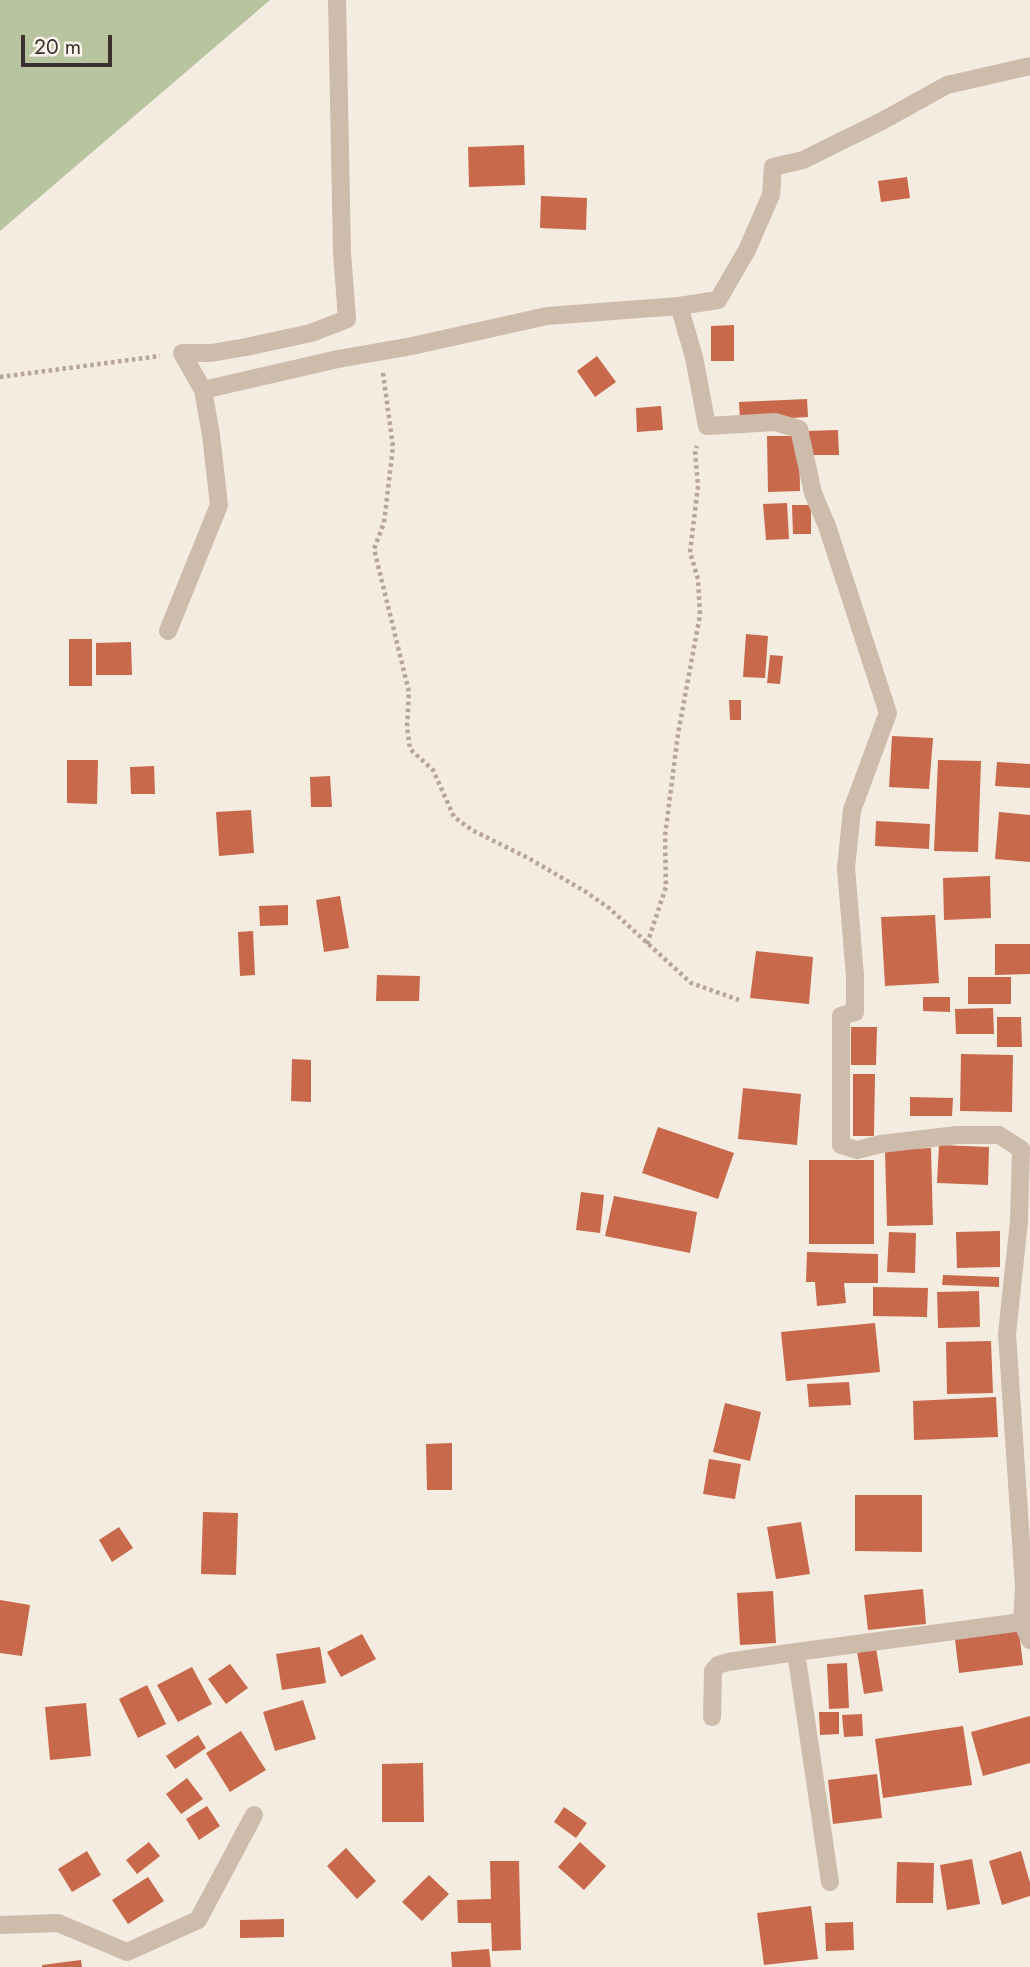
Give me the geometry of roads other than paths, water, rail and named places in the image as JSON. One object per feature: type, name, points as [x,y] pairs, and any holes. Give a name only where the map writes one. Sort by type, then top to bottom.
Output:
[{"type":"street","points":[[168,631],[219,505],[203,390],[182,353],[211,353],[246,347],[312,333],[347,319],[342,252],[337,0]]},
{"type":"street","points":[[203,390],[547,316],[679,306],[718,300],[747,250],[771,195],[773,167],[803,160],[947,85],[1030,66]]},
{"type":"street","points":[[679,306],[694,357],[707,426],[775,422],[799,429],[813,493],[827,526],[888,713],[852,810],[846,868],[855,976],[855,1012],[841,1016],[841,1145],[857,1150],[881,1144],[957,1135],[999,1135],[1025,1148],[1007,1335],[1027,1587],[1022,1622],[1030,1640]]},
{"type":"street","points":[[712,1717],[713,1671],[718,1665],[1022,1622]]},
{"type":"street","points":[[796,1652],[830,1882]]},
{"type":"street","points":[[0,1926],[58,1923],[127,1952],[198,1920],[254,1815]]}]
